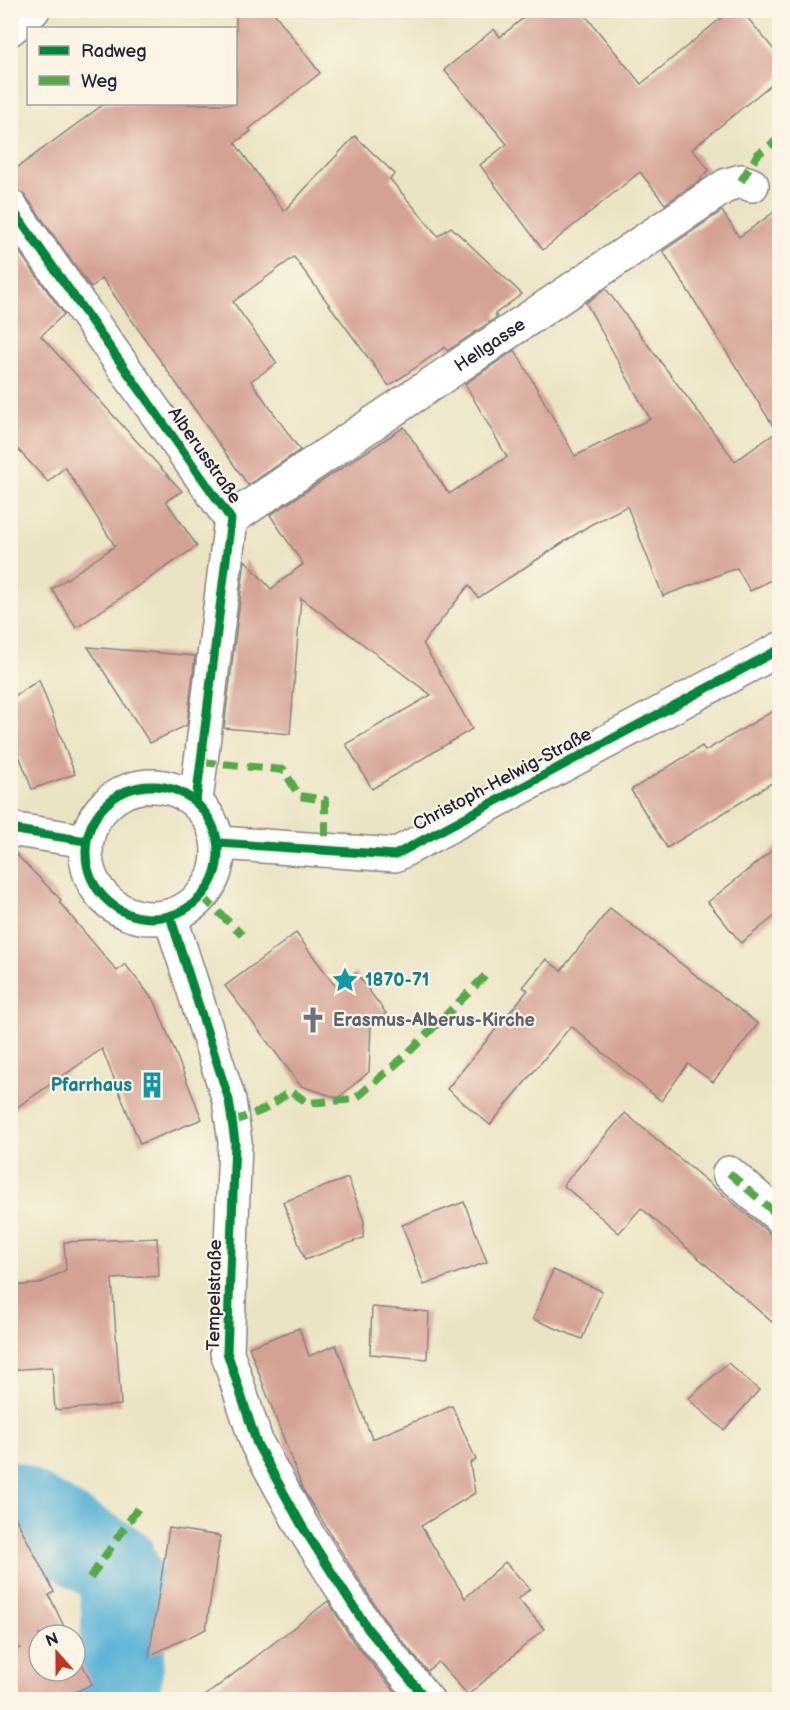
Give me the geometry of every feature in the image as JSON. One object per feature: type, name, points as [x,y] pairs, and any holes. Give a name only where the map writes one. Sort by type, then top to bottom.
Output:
[{"type":"street","points":[[10,28],[33,10]]},
{"type":"street","name":"Hellgasse","points":[[231,519],[727,185],[741,181],[752,185]]},
{"type":"street","name":"Alberusstraße","points":[[10,206],[231,519],[196,801]]},
{"type":"street","name":"Christoph-Helwig-Straße","points":[[219,843],[395,855],[780,649]]},
{"type":"street","points":[[148,785],[171,788],[196,801],[211,821],[219,843],[215,873],[202,896],[170,916],[135,916],[123,912],[104,898],[90,875],[86,841],[96,815],[112,798],[133,788],[148,785]]},
{"type":"street","points":[[10,829],[86,841]]},
{"type":"street","name":"Tempelstraße","points":[[170,916],[229,1100],[235,1142],[227,1352],[257,1444],[302,1526],[368,1629],[427,1700]]},
{"type":"street","points":[[729,1173],[780,1217]]},
{"type":"building","points":[[236,10],[272,10],[320,73],[249,129],[251,131],[235,143],[284,211],[355,136],[395,174],[390,179],[438,236],[451,227],[522,294],[495,314],[497,317],[447,351],[445,347],[389,386],[294,257],[233,302],[277,363],[251,381],[300,450],[248,485],[102,278],[91,288],[25,195],[10,188],[10,173],[103,105],[237,105]]},
{"type":"building","points":[[533,10],[581,10],[641,84],[731,10],[741,10],[780,57],[780,77],[692,149],[709,170],[701,177],[702,179],[665,204],[640,172],[543,250],[480,165],[507,144],[444,70],[494,29],[500,37]]},
{"type":"building","points":[[780,208],[780,575],[750,591],[737,568],[663,596],[627,506],[590,525],[478,598],[469,585],[423,643],[472,729],[372,789],[346,744],[431,695],[301,598],[290,734],[224,728],[245,560],[271,589],[303,564],[270,515],[404,427],[449,494],[507,457],[465,384],[515,350],[575,456],[650,419],[586,303],[606,289],[735,461],[777,432],[663,251],[722,211],[739,237]]},
{"type":"building","points":[[10,239],[64,314],[41,336],[182,491],[166,501],[197,546],[76,628],[52,589],[115,546],[65,467],[48,482],[10,441]]},
{"type":"building","points":[[88,647],[195,656],[187,725],[150,743]]},
{"type":"building","points":[[39,680],[75,774],[32,789],[10,732],[10,699]]},
{"type":"building","points":[[780,707],[780,778],[667,848],[631,790],[702,746],[705,751]]},
{"type":"building","points":[[780,844],[780,912],[741,943],[708,902]]},
{"type":"building","points":[[10,848],[61,900],[59,902],[117,971],[125,964],[155,1002],[202,1119],[140,1144],[102,1049],[10,1112]]},
{"type":"building","points":[[610,908],[758,1024],[713,1082],[688,1064],[661,1101],[571,1026],[490,1125],[447,1089],[528,990],[523,987],[546,959],[561,971]]},
{"type":"building","name":"Erasmus-Alberus-Kirche","points":[[296,933],[336,987],[356,973],[386,1013],[371,1024],[369,1072],[338,1098],[301,1086],[225,986]]},
{"type":"building","points":[[625,1113],[780,1242],[780,1329],[641,1208],[619,1233],[563,1185]]},
{"type":"building","points":[[348,1178],[364,1221],[363,1238],[305,1260],[283,1202]]},
{"type":"building","points":[[464,1202],[487,1262],[424,1285],[402,1225]]},
{"type":"building","points":[[157,1238],[159,1276],[112,1279],[121,1405],[55,1410],[52,1367],[10,1370],[10,1286],[39,1284],[66,1270],[64,1242]]},
{"type":"building","points":[[553,1270],[602,1291],[582,1339],[533,1319]]},
{"type":"building","points":[[372,1307],[429,1312],[427,1359],[370,1354]]},
{"type":"building","points":[[299,1328],[309,1356],[336,1345],[372,1439],[452,1406],[476,1460],[470,1463],[475,1493],[421,1526],[465,1598],[505,1562],[530,1589],[518,1599],[544,1629],[468,1695],[438,1662],[427,1671],[383,1618],[303,1490],[249,1347]]},
{"type":"building","points":[[728,1363],[759,1390],[724,1430],[688,1399]]},
{"type":"building","points":[[10,1507],[54,1592],[49,1595],[62,1623],[27,1623],[27,1683],[87,1683],[87,1674],[92,1684],[60,1700],[10,1700],[10,1653],[20,1648],[10,1629]]},
{"type":"building","points":[[169,1528],[220,1536],[206,1629],[149,1656]]},
{"type":"building","points":[[328,1601],[353,1641],[397,1694],[390,1700],[200,1700]]},
{"type":"waterway","points":[[10,1504],[115,1565],[120,1581],[124,1615],[116,1700]]},
{"type":"marked path","points":[[741,181],[758,154],[780,138]]},
{"type":"marked path","points":[[201,762],[284,770],[299,796],[325,800],[325,850]]},
{"type":"marked path","points":[[202,896],[242,935]]},
{"type":"marked path","points":[[232,1122],[263,1110],[291,1091],[308,1103],[355,1099],[404,1057],[485,976]]},
{"type":"marked path","points":[[729,1173],[780,1217]]},
{"type":"marked path","points":[[90,1578],[140,1505]]},
{"type":"cycle path","points":[[10,206],[231,519],[196,801]]},
{"type":"cycle path","points":[[219,843],[395,855],[780,649]]},
{"type":"cycle path","points":[[152,786],[177,791],[199,805],[213,827],[218,852],[213,877],[199,899],[177,913],[152,918],[127,913],[105,899],[91,877],[86,852],[91,827],[105,805],[127,791],[152,786]]},
{"type":"cycle path","points":[[10,829],[86,841]]},
{"type":"cycle path","points":[[170,916],[229,1100],[235,1142],[227,1352],[257,1444],[302,1526],[368,1629],[427,1700]]},
{"type":"place","name":"1870-71","points":[[345,980]]},
{"type":"place","name":"Erasmus-Alberus-Kirche","points":[[313,1020]]},
{"type":"place","name":"Pfarrhaus","points":[[152,1085]]}]
